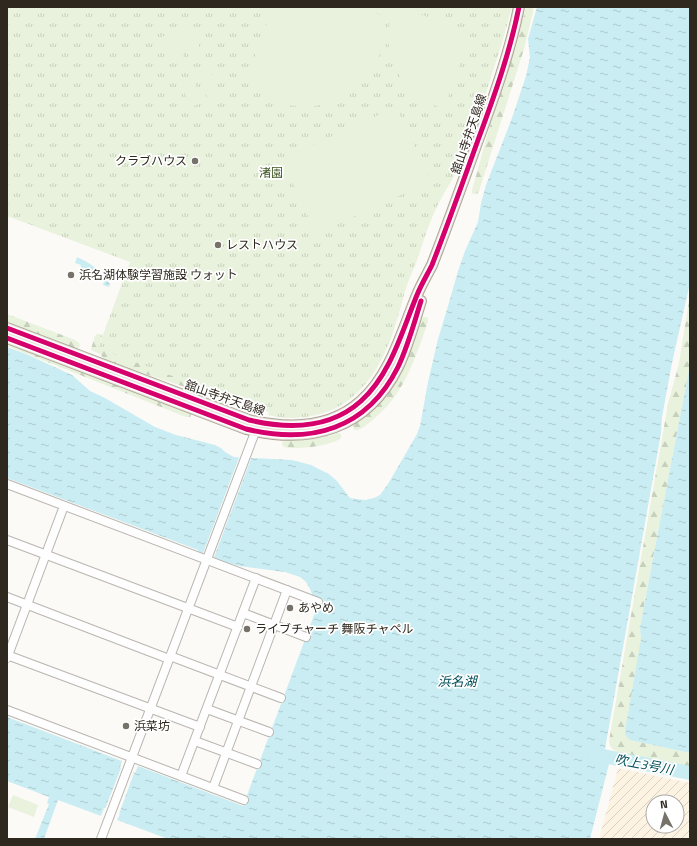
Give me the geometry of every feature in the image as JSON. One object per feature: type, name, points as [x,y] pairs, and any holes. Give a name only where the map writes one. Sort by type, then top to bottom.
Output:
[{"type":"main road","name":"舘山寺弁天島線","points":[[7,338],[239,426],[256,430],[282,425],[304,425],[326,421],[339,421],[344,413],[360,402],[374,387],[385,371],[394,352],[418,293],[431,266],[465,177],[510,45],[519,7]]},
{"type":"main road","name":"舘山寺弁天島線","points":[[7,328],[249,420],[256,430]]},
{"type":"street","points":[[101,839],[256,430]]},
{"type":"street","points":[[7,484],[318,602]]},
{"type":"street","points":[[64,506],[7,656],[200,727]]},
{"type":"street","points":[[7,540],[238,626]]},
{"type":"street","points":[[181,776],[256,578]]},
{"type":"street","points":[[213,788],[288,590]]},
{"type":"street","points":[[7,597],[281,698]]},
{"type":"street","points":[[243,613],[306,637]]},
{"type":"street","points":[[207,709],[269,732]]},
{"type":"street","points":[[7,710],[244,800]]},
{"type":"street","points":[[195,741],[257,764]]},
{"type":"shaded area","points":[[618,768],[690,783],[690,839],[599,839]]},
{"type":"green space","name":"渚園","points":[[7,7],[512,7],[483,102],[461,163],[431,220],[406,288],[387,349],[373,374],[364,386],[343,404],[330,410],[304,417],[280,417],[268,415],[269,412],[98,348],[130,262],[7,216]]},
{"type":"green space","points":[[273,7],[359,7],[384,16],[384,39],[376,63],[356,88],[342,97],[328,103],[312,106],[295,106],[279,102],[265,96],[246,80]]},
{"type":"green space","points":[[394,7],[399,7],[471,32],[444,109],[415,93],[404,82],[396,69],[388,40],[389,23]]},
{"type":"green space","points":[[527,7],[531,7],[533,12],[524,49],[479,191],[477,194],[474,194],[472,193],[472,190],[491,122],[516,47]]},
{"type":"green space","points":[[190,25],[201,50],[189,56],[177,30]]},
{"type":"green space","points":[[172,32],[184,58],[171,64],[160,38]]},
{"type":"green space","points":[[209,68],[220,94],[208,99],[197,73]]},
{"type":"green space","points":[[191,76],[203,102],[191,107],[179,81]]},
{"type":"green space","points":[[396,107],[431,181],[316,234],[282,159]]},
{"type":"green space","points":[[690,294],[690,365],[640,628],[641,639],[630,740],[690,753],[690,767],[618,752],[612,748],[609,741],[668,404],[679,363]]},
{"type":"green space","points":[[7,314],[75,340],[80,345],[76,349],[72,348],[7,323]]},
{"type":"green space","points":[[423,317],[427,317],[428,322],[418,350],[400,389],[382,412],[362,428],[354,430],[353,426],[380,403],[398,378]]},
{"type":"green space","points":[[97,334],[101,334],[102,336],[98,348],[235,399],[237,403],[231,405],[224,404],[194,390],[106,361],[100,354],[91,349]]},
{"type":"green space","points":[[7,341],[191,412],[191,415],[190,417],[186,417],[7,346]]},
{"type":"green space","points":[[337,433],[341,434],[341,438],[330,443],[314,447],[290,448],[282,445],[284,441],[318,438]]},
{"type":"green space","points":[[13,795],[38,805],[34,817],[8,807]]},
{"type":"water","name":"浜名湖","points":[[537,7],[690,7],[690,283],[672,363],[662,417],[661,433],[605,749],[608,752],[609,764],[590,839],[168,839],[117,820],[120,814],[104,808],[101,816],[58,800],[44,839],[35,839],[49,804],[47,803],[49,797],[7,781],[7,717],[122,761],[120,768],[135,773],[138,766],[243,806],[320,599],[313,596],[306,582],[300,577],[285,572],[239,566],[214,559],[198,553],[198,550],[7,478],[7,347],[72,375],[90,391],[155,427],[176,435],[215,445],[234,457],[292,460],[311,465],[329,474],[337,481],[350,498],[365,500],[380,495],[417,434],[420,426],[438,339],[458,271],[478,222],[486,185],[512,118],[526,76],[530,57],[528,39]]},
{"type":"water","points":[[77,257],[87,262],[100,272],[107,280],[110,284],[109,287],[103,285],[105,278],[80,268],[81,265],[75,263]]},
{"type":"water","points":[[690,365],[690,753],[630,740],[626,736],[625,731],[641,639],[640,628]]},
{"type":"pier","points":[[240,455],[252,456],[213,560],[202,556]]},
{"type":"pier","points":[[121,768],[134,773],[119,814],[105,809]]},
{"type":"waterway","name":"吹上3号川","points":[[593,749],[598,755],[690,773]]},
{"type":"cycle path","points":[[7,328],[249,420],[278,425],[308,424],[322,422],[349,410],[361,401],[371,390],[388,365],[419,291],[432,265],[496,91],[511,41],[519,7]]},
{"type":"cycle path","points":[[7,338],[246,429],[293,435],[314,433],[335,427],[353,418],[370,405],[385,388],[402,359],[421,301]]},
{"type":"place","name":"クラブハウス","points":[[195,161]]},
{"type":"place","name":"レストハウス","points":[[218,245]]},
{"type":"place","name":"浜名湖体験学習施設 ウォット","points":[[71,275]]},
{"type":"place","name":"あやめ","points":[[290,608]]},
{"type":"place","name":"ライブチャーチ 舞阪チャペル","points":[[247,629]]},
{"type":"place","name":"浜菜坊","points":[[126,726]]}]
